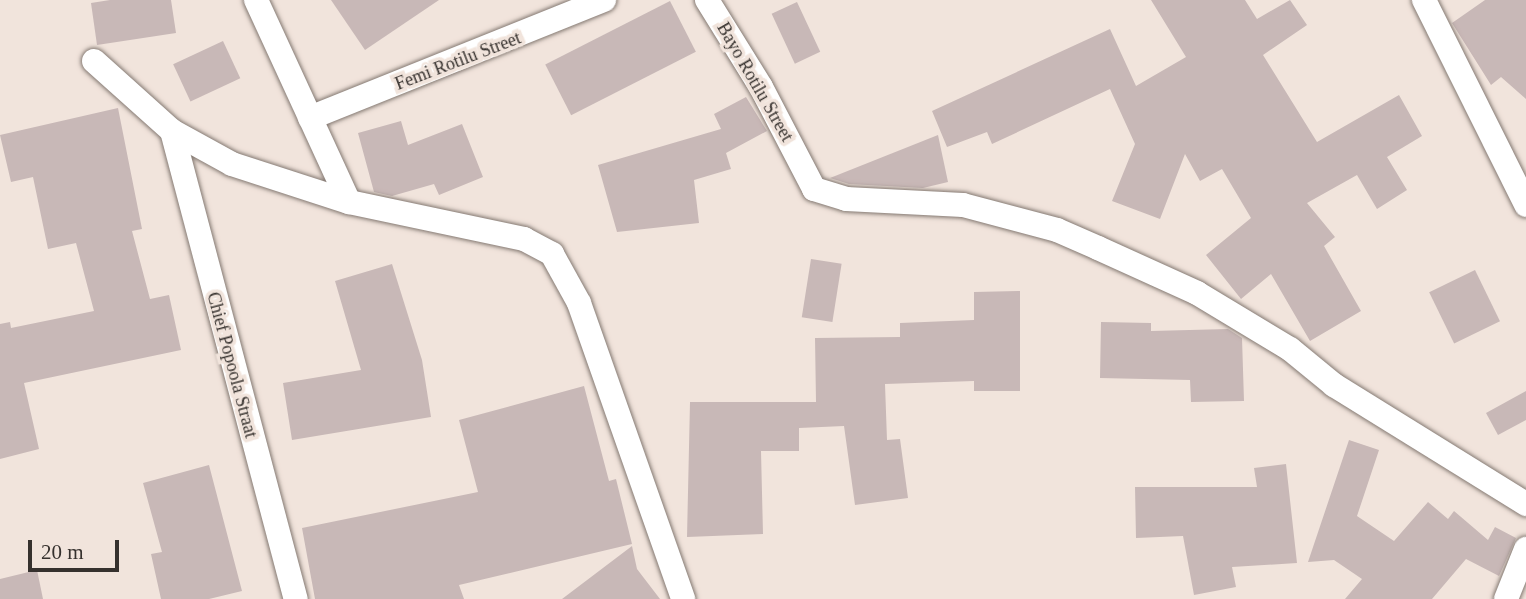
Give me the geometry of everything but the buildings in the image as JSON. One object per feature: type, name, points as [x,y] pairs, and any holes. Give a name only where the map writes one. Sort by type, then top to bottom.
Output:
[{"type":"street","points":[[256,0],[349,202]]},
{"type":"street","name":"Femi Rotilu Street","points":[[310,118],[604,0]]},
{"type":"street","name":"Bayo Rotilu Street","points":[[707,0],[761,88],[814,189],[825,195],[963,205],[1057,230],[1197,293],[1290,349],[1334,385],[1526,504]]},
{"type":"street","points":[[1424,0],[1526,205]]},
{"type":"street","points":[[94,61],[172,131],[232,164],[349,202],[524,239],[552,254],[579,303],[683,599]]},
{"type":"street","name":"Chief Popoola Straat","points":[[172,131],[296,599]]},
{"type":"street","points":[[1506,599],[1526,549]]}]
